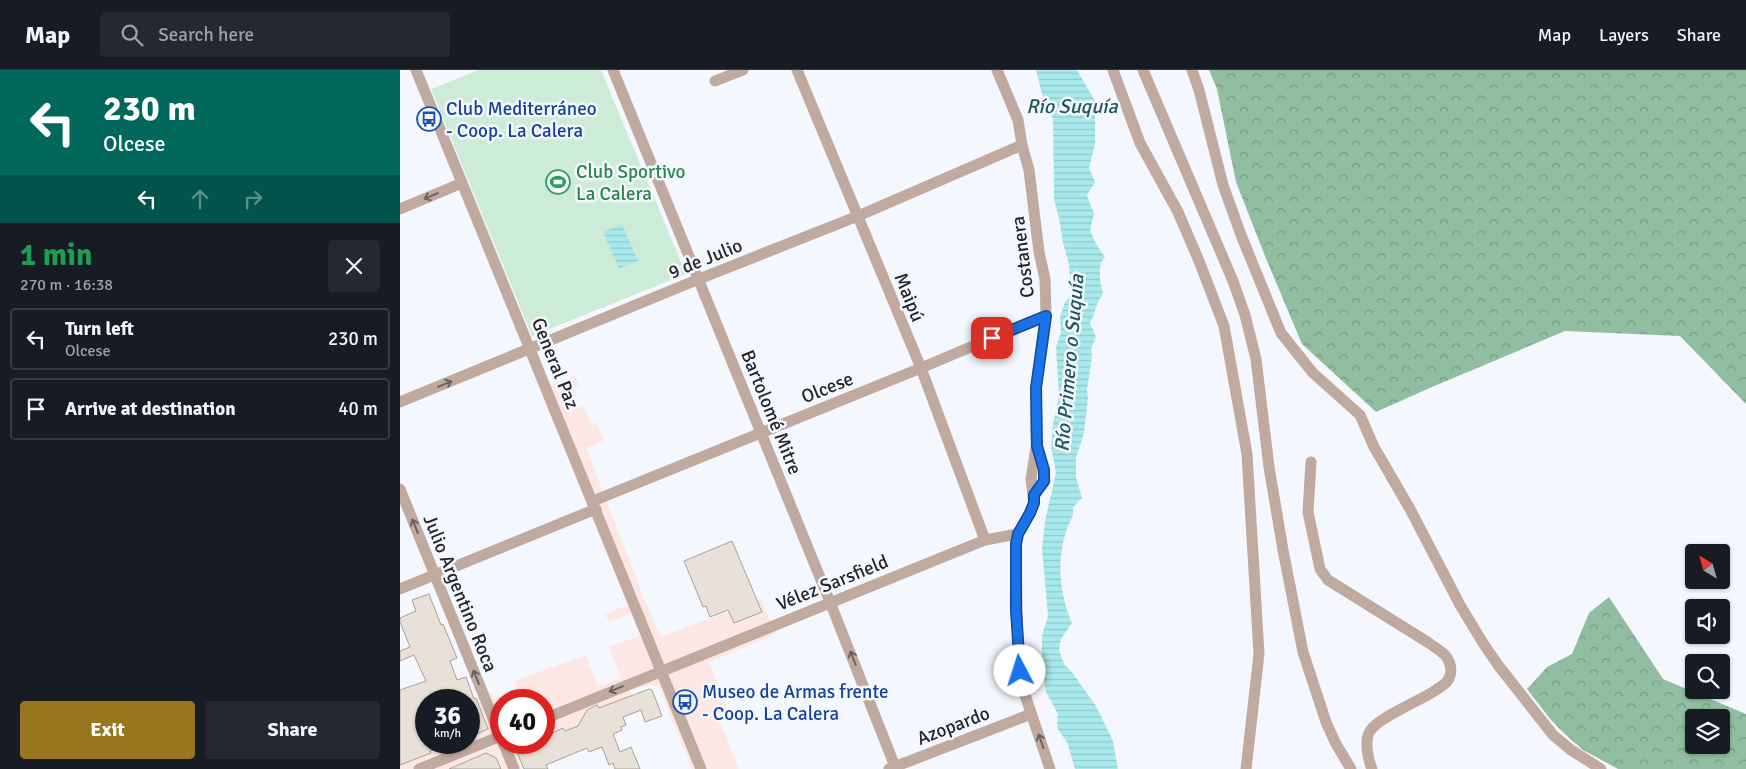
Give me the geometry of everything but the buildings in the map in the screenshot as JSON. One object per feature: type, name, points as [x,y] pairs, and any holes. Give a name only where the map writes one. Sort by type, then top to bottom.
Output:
[{"type":"street","name":"General Paz","points":[[416,70],[702,769]]},
{"type":"street","name":"Bartolomé Mitre","points":[[613,70],[830,602],[893,768]]},
{"type":"street","points":[[715,81],[743,70]]},
{"type":"street","name":"Maipú","points":[[797,70],[921,368],[985,540]]},
{"type":"street","name":"Costanera","points":[[997,70],[1016,114],[1029,170],[1045,278],[1046,316],[1036,388],[1037,446],[1045,477],[1043,485],[1034,495],[1034,503],[1030,513],[1018,534],[1016,552],[1018,656],[1022,686],[1050,769]]},
{"type":"street","points":[[1113,70],[1140,143],[1178,212],[1224,326],[1247,454],[1259,654],[1246,769]]},
{"type":"street","points":[[1142,70],[1233,281],[1245,315],[1256,359],[1269,467],[1303,652],[1326,722],[1351,769]]},
{"type":"street","points":[[1192,70],[1199,90],[1223,185],[1281,333],[1312,373],[1360,415],[1374,447],[1410,509],[1460,604],[1483,643],[1513,685],[1542,722],[1562,743],[1601,769]]},
{"type":"street","name":"9 de Julio","points":[[400,402],[858,216],[1022,145]]},
{"type":"street","points":[[400,209],[462,183]]},
{"type":"street","name":"Olcese","points":[[400,589],[761,433],[1046,316]]},
{"type":"street","points":[[1311,462],[1308,512],[1320,569],[1328,580],[1429,643],[1444,655],[1451,665],[1451,674],[1448,682],[1427,696],[1379,721],[1369,732],[1367,747],[1372,769]]},
{"type":"street","name":"Julio Argentino Roca","points":[[400,489],[490,709]]},
{"type":"street","name":"Vélez Sarsfield","points":[[555,714],[985,540],[1018,534]]},
{"type":"street","name":"Azopardo","points":[[893,768],[1031,714]]},
{"type":"street","points":[[419,769],[490,742]]},
{"type":"street","name":"Julio Argentino Roca","points":[[508,754],[514,769]]},
{"type":"shaded area","points":[[575,376],[580,386],[575,388],[576,394],[567,398],[572,410],[583,406],[591,424],[596,422],[604,441],[586,448],[647,606],[661,637],[761,599],[776,634],[709,662],[727,706],[716,711],[739,769],[692,769],[659,688],[656,685],[651,684],[630,691],[638,712],[555,746],[555,689],[517,689],[514,681],[586,655],[598,687],[621,678],[609,647],[642,635],[633,613],[609,622],[605,614],[628,605],[540,390]]},
{"type":"shaded area","points":[[490,694],[490,754],[536,754],[519,761],[522,769],[400,769],[400,734],[415,728],[415,754],[480,754],[480,697]]},
{"type":"green space","name":"Club Sportivo La Calera","points":[[479,70],[601,70],[686,274],[532,336],[431,89]]},
{"type":"green space","points":[[1209,70],[1746,70],[1746,404],[1680,336],[1565,331],[1376,412],[1302,344],[1236,182],[1217,89]]},
{"type":"green space","points":[[1609,597],[1663,679],[1685,688],[1685,699],[1710,699],[1746,714],[1746,769],[1618,769],[1583,750],[1551,720],[1527,689],[1547,667],[1572,654],[1589,613]]},
{"type":"water","name":"Río Suquía","points":[[1036,70],[1077,70],[1095,101],[1095,144],[1089,168],[1095,182],[1087,195],[1094,214],[1090,230],[1096,244],[1105,257],[1100,270],[1103,294],[1098,301],[1090,323],[1096,337],[1091,349],[1092,357],[1087,390],[1088,398],[1084,433],[1076,458],[1076,477],[1082,498],[1073,507],[1073,515],[1066,532],[1061,555],[1062,589],[1072,623],[1061,639],[1059,650],[1064,664],[1096,706],[1113,741],[1118,769],[1075,769],[1067,742],[1057,728],[1058,714],[1046,692],[1042,667],[1042,636],[1048,616],[1042,548],[1045,521],[1056,473],[1051,447],[1053,423],[1059,396],[1056,347],[1061,332],[1060,317],[1071,292],[1069,265],[1054,200],[1053,119],[1042,94]]},
{"type":"water","points":[[622,224],[638,261],[619,269],[603,232]]},
{"type":"place","name":"Club Mediterráneo - Coop. La Calera","points":[[429,119]]},
{"type":"place","name":"Club Sportivo La Calera","points":[[558,182]]},
{"type":"place","name":"Museo de Armas frente - Coop. La Calera","points":[[685,702]]},
{"type":"route","points":[[992,338],[1046,316],[1036,388],[1037,446],[1045,477],[1043,485],[1034,495],[1034,503],[1018,534],[1016,544],[1016,610],[1020,671]]},
{"type":"water label","name":"Río Primero o Suquía","points":[[1069,363]]}]
